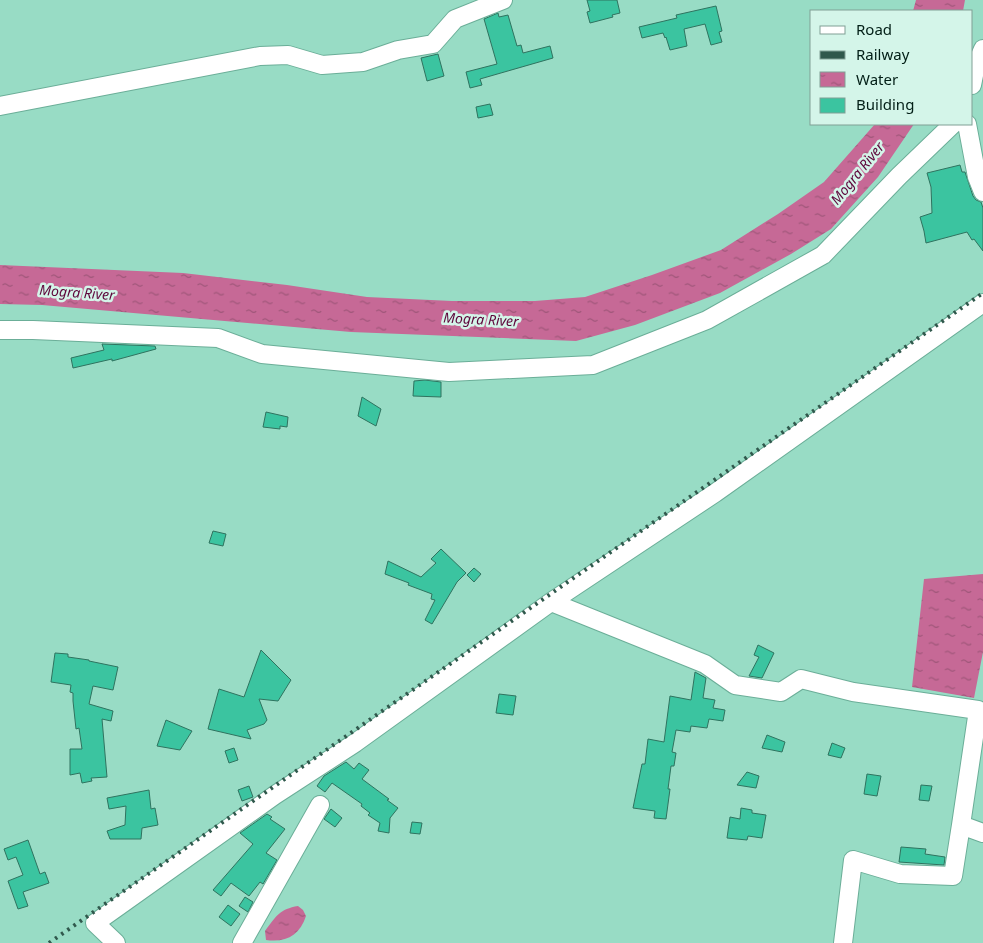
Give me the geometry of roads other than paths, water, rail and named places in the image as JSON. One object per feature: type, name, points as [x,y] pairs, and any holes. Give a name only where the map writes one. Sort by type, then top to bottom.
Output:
[{"type":"street","points":[[0,106],[260,56],[288,56],[322,65],[362,62],[398,50],[434,44],[455,19],[503,0]]},
{"type":"street","points":[[973,80],[983,49]]},
{"type":"street","points":[[0,330],[218,338],[262,354],[449,372],[594,365],[707,320],[823,255],[899,176],[953,125]]},
{"type":"street","points":[[968,125],[976,177],[983,192]]},
{"type":"street","points":[[116,943],[95,922],[275,795],[355,744],[550,602],[715,493],[983,303]]},
{"type":"street","points":[[550,602],[705,664],[735,685],[781,692],[801,679],[853,692],[978,710],[953,876],[900,874],[853,860],[843,943]]},
{"type":"street","points":[[242,943],[320,805]]},
{"type":"street","points":[[961,825],[983,833]]},
{"type":"water","points":[[916,0],[965,0],[963,10],[913,10]]},
{"type":"water","name":"Mogra River","points":[[874,125],[913,125],[878,177],[831,229],[791,254],[720,293],[635,325],[576,341],[351,332],[42,305],[0,304],[0,265],[183,273],[287,285],[367,297],[452,301],[535,301],[585,297],[721,250],[824,182]]},
{"type":"water","points":[[983,574],[983,652],[974,698],[912,687],[924,579]]},
{"type":"water","points":[[298,906],[306,916],[296,933],[286,939],[266,940],[265,931],[276,917],[287,909]]},
{"type":"railway","points":[[49,943],[983,293]]}]
